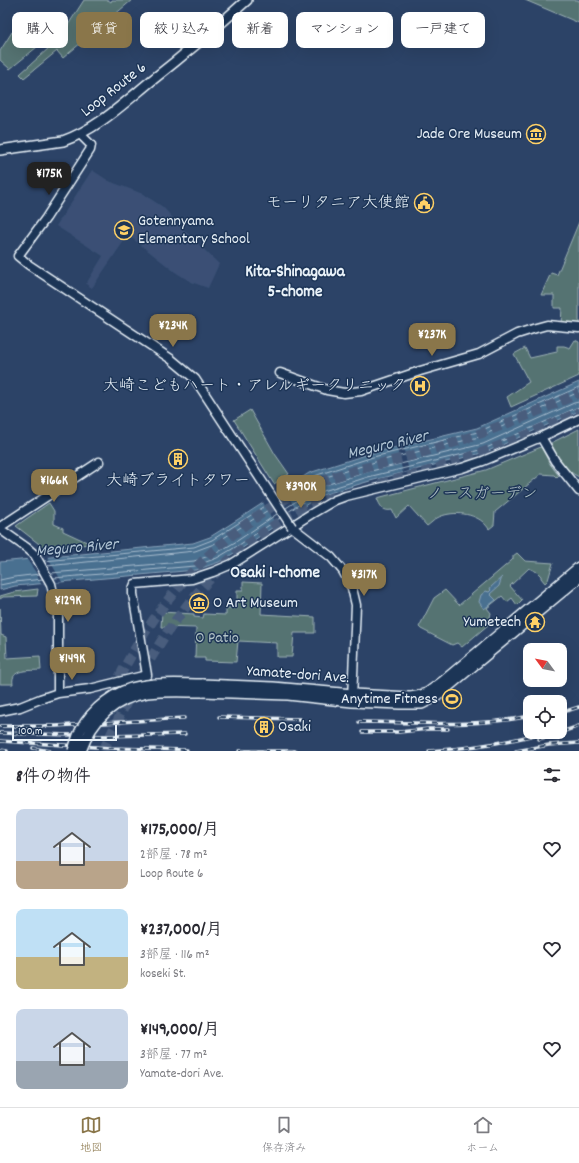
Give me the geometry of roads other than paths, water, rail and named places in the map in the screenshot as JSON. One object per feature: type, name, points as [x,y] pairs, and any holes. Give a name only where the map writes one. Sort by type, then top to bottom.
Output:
[{"type":"main road","name":"Loop Route 6","points":[[0,150],[63,141],[80,134],[102,121],[247,0]]},
{"type":"main road","name":"Yamate-dori Ave.","points":[[352,698],[417,696],[428,693],[579,567]]},
{"type":"main road","name":"Yamate-dori Ave.","points":[[73,751],[80,731],[102,704],[118,694],[132,688],[150,684],[288,695],[352,698],[400,704],[422,704],[432,700],[579,578]]},
{"type":"main road","name":"Yamate-dori Ave.","points":[[81,751],[86,738],[95,723],[120,702],[146,694],[202,688]]},
{"type":"street","points":[[80,134],[91,145],[90,150],[46,218],[18,256],[29,265],[171,359],[195,379],[292,527],[331,557],[343,571],[352,588],[356,605],[352,698]]},
{"type":"street","points":[[280,373],[327,390],[344,393],[361,391],[420,371],[479,354],[517,334],[536,328],[547,325],[579,328]]},
{"type":"street","points":[[0,711],[20,707],[58,693],[90,688],[147,675],[133,594],[135,584],[192,579],[213,572],[232,564],[323,507],[346,496],[462,468],[541,437],[579,419]]},
{"type":"street","points":[[541,437],[555,461],[579,491]]},
{"type":"street","points":[[58,693],[58,614],[51,584],[38,558],[32,551],[0,528],[99,462]]},
{"type":"water","points":[[579,382],[579,411],[486,452],[370,481],[319,496],[241,549],[219,562],[196,570],[15,586],[0,590],[0,562],[193,543],[210,537],[309,473],[372,453],[477,428]]},
{"type":"water","points":[[502,577],[499,586],[490,594],[496,600],[484,609],[479,602],[481,595],[486,591],[489,592],[491,587]]},
{"type":"tunnel","points":[[106,704],[138,644],[167,601],[186,578],[207,557],[229,537],[253,519],[304,489],[331,478],[418,454],[468,438],[524,417],[579,393]]},
{"type":"tunnel","points":[[379,484],[432,470],[469,457],[525,436],[579,412]]},
{"type":"tunnel","points":[[143,672],[164,637],[179,616],[195,596],[230,559],[250,542],[293,514],[316,503],[340,495]]},
{"type":"tunnel","points":[[103,751],[131,693]]},
{"type":"railway","points":[[567,711],[579,707]]},
{"type":"railway","points":[[219,717],[300,719]]},
{"type":"railway","points":[[359,722],[466,723],[509,720],[523,717]]},
{"type":"railway","points":[[0,726],[56,726],[184,718]]},
{"type":"railway","points":[[567,730],[579,726]]},
{"type":"railway","points":[[362,732],[399,732],[448,729]]},
{"type":"railway","points":[[0,733],[108,736],[185,734]]},
{"type":"railway","points":[[429,751],[488,744],[523,737]]},
{"type":"railway","points":[[0,741],[111,748],[187,750]]},
{"type":"railway","points":[[516,751],[549,745],[579,743]]},
{"type":"railway","points":[[33,748],[49,751]]},
{"type":"railway","points":[[0,750],[7,751]]},
{"type":"railway","points":[[239,751],[295,751]]},
{"type":"place","name":"Jade Ore Museum","points":[[536,134]]},
{"type":"place","name":"モーリタニア大使館","points":[[424,203]]},
{"type":"place","name":"Gotennyama Elementary School","points":[[124,230]]},
{"type":"place","name":"大崎こどもハート・アレルギークリニック","points":[[420,386]]},
{"type":"place","name":"大崎ブライトタワー","points":[[178,459]]},
{"type":"place","name":"O Art Museum","points":[[199,603]]},
{"type":"place","name":"Yumetech","points":[[535,622]]},
{"type":"place","name":"Anytime Fitness","points":[[452,699]]},
{"type":"place","name":"Osaki","points":[[264,727]]},
{"type":"district","name":"Kita-Shinagawa 5-chome","points":[[295,283]]},
{"type":"district","name":"Osaki 1-chome","points":[[275,574]]},
{"type":"water label","name":"Meguro River","points":[[388,446]]},
{"type":"water label","name":"Meguro River","points":[[77,549]]},
{"type":"park label","name":"ノースガーデン","points":[[482,494]]},
{"type":"park label","name":"O Patio","points":[[217,638]]}]
